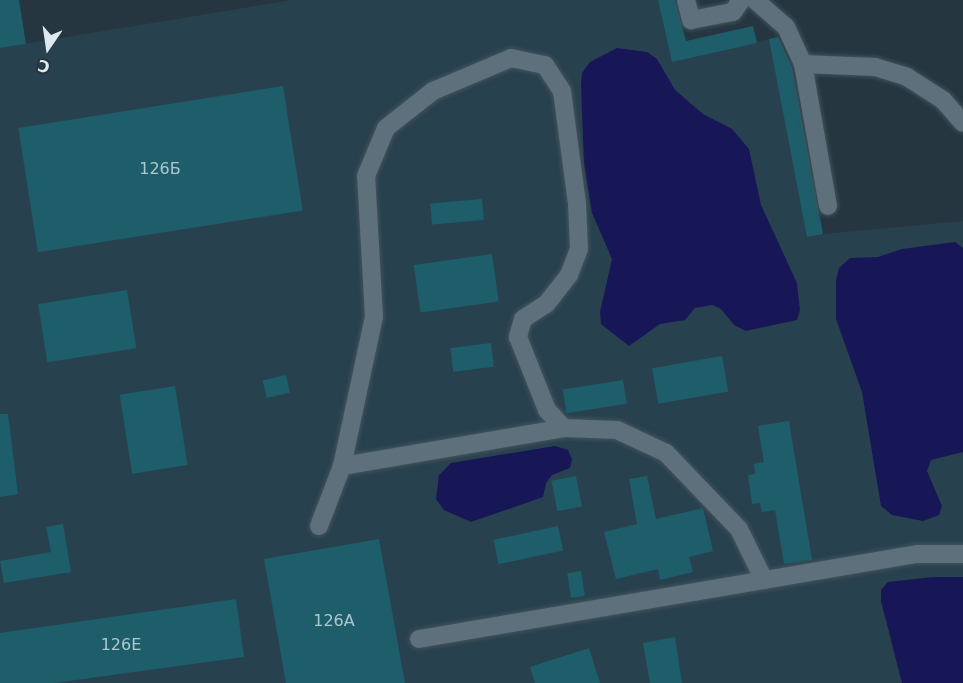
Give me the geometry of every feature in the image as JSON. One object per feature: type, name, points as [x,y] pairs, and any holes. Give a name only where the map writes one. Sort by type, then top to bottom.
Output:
[{"type":"lane","points":[[686,0],[691,20],[733,12],[741,0]]},
{"type":"lane","points":[[755,0],[786,27],[803,64],[828,206]]},
{"type":"lane","points":[[319,526],[342,466],[374,317],[366,176],[386,129],[433,91],[511,58],[545,64],[562,91],[579,249],[569,276],[546,304],[523,319],[518,337],[548,411],[564,428]]},
{"type":"lane","points":[[803,64],[875,67],[908,77],[943,100],[963,123]]},
{"type":"lane","points":[[342,466],[564,428],[617,430],[666,453],[739,529],[764,580]]},
{"type":"lane","points":[[419,639],[917,554],[963,554]]},
{"type":"shaded area","points":[[292,0],[658,0],[672,61],[769,39],[823,234],[963,221],[963,683],[0,683],[0,48]]},
{"type":"shaded area","points":[[617,48],[647,52],[657,59],[675,90],[703,114],[732,129],[749,149],[761,205],[797,283],[800,310],[797,320],[746,331],[734,325],[721,309],[712,305],[695,308],[685,320],[660,324],[629,346],[601,324],[600,312],[612,259],[592,213],[584,164],[581,85],[582,73],[590,62]]},
{"type":"shaded area","points":[[955,242],[963,248],[963,452],[931,460],[927,471],[942,506],[939,515],[923,521],[892,515],[881,506],[862,392],[836,319],[836,280],[839,268],[850,258],[878,257],[902,249]]},
{"type":"shaded area","points":[[555,446],[568,450],[572,459],[570,468],[552,475],[546,483],[543,497],[471,522],[444,510],[436,499],[439,475],[451,463]]},
{"type":"shaded area","points":[[933,577],[963,577],[963,683],[902,683],[881,601],[881,590],[888,582]]},
{"type":"building","points":[[0,0],[19,0],[26,44],[0,48]]},
{"type":"building","points":[[658,0],[675,0],[686,41],[753,26],[757,43],[672,62]]},
{"type":"building","points":[[778,37],[792,67],[823,234],[807,237],[769,39]]},
{"type":"building","points":[[283,86],[303,210],[38,252],[18,128]]},
{"type":"building","points":[[482,199],[484,220],[432,224],[430,204]]},
{"type":"building","points":[[492,254],[499,302],[420,313],[414,265]]},
{"type":"building","points":[[127,290],[136,348],[47,362],[38,304]]},
{"type":"building","points":[[491,343],[494,367],[453,372],[450,348]]},
{"type":"building","points":[[722,356],[728,391],[658,404],[652,368]]},
{"type":"building","points":[[286,375],[290,393],[267,398],[263,380]]},
{"type":"building","points":[[623,380],[627,404],[567,413],[563,390]]},
{"type":"building","points":[[175,386],[188,465],[132,474],[120,395]]},
{"type":"building","points":[[0,414],[8,414],[18,494],[0,497]]},
{"type":"building","points":[[789,421],[812,560],[784,564],[775,510],[762,512],[760,503],[752,504],[748,475],[755,474],[754,464],[764,462],[758,426]]},
{"type":"building","points":[[576,476],[582,506],[557,511],[551,481]]},
{"type":"building","points":[[647,476],[656,519],[703,508],[713,551],[689,557],[693,572],[660,580],[658,569],[616,579],[604,532],[637,524],[629,479]]},
{"type":"building","points":[[63,524],[71,572],[4,583],[0,561],[51,552],[46,527]]},
{"type":"building","points":[[558,526],[563,550],[499,564],[493,540]]},
{"type":"building","points":[[379,539],[405,683],[286,683],[264,559]]},
{"type":"building","points":[[581,571],[585,596],[571,598],[567,573]]},
{"type":"building","points":[[236,599],[244,657],[54,683],[0,683],[0,633]]},
{"type":"building","points":[[675,637],[682,683],[650,683],[643,643]]},
{"type":"building","points":[[589,648],[600,683],[535,683],[530,667]]}]
